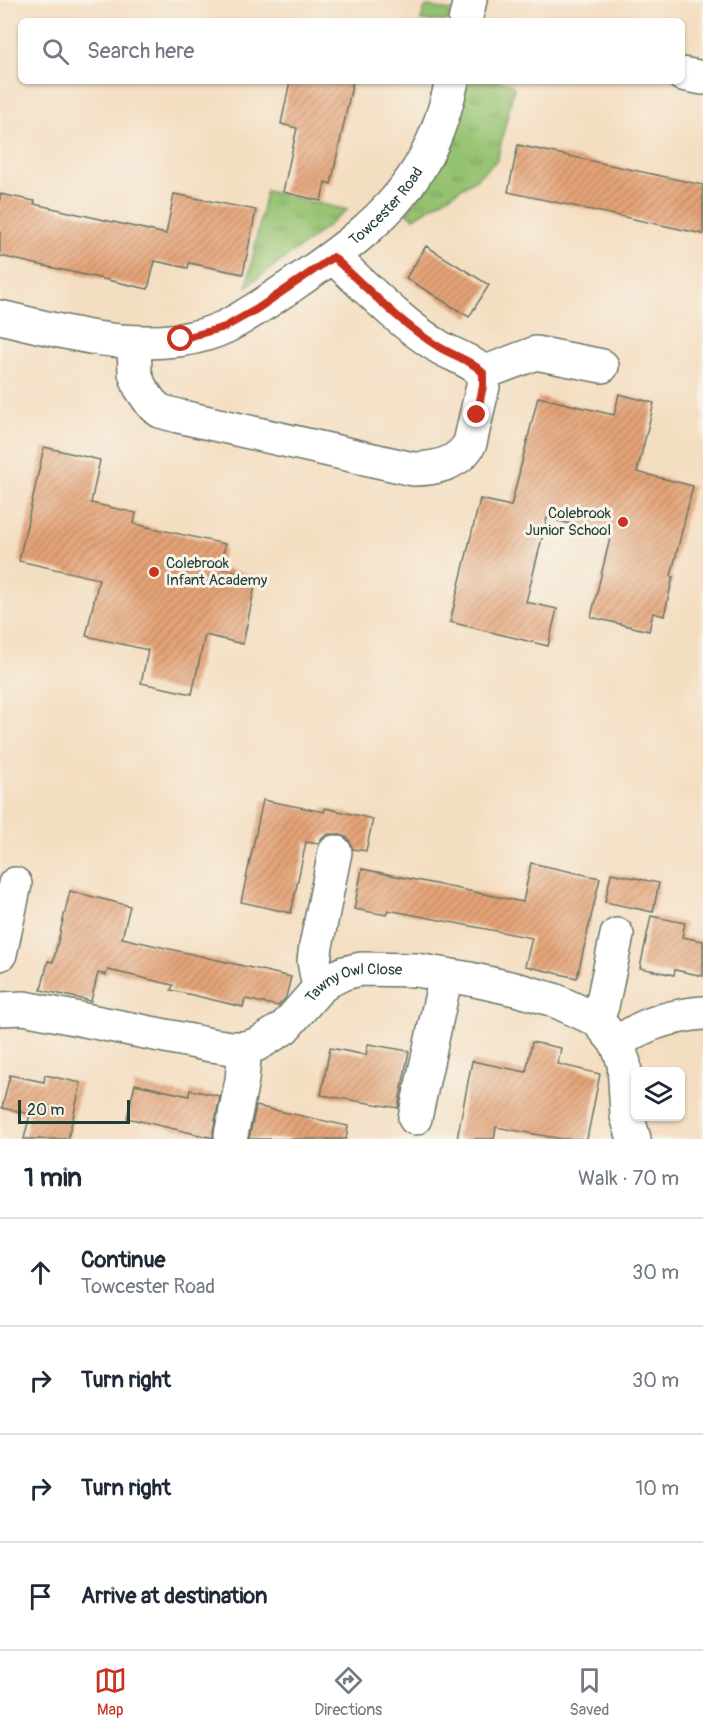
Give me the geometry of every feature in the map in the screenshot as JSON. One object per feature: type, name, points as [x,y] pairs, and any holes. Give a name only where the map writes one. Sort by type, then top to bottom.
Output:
[{"type":"street","points":[[466,18],[470,0]]},
{"type":"street","points":[[685,75],[703,78]]},
{"type":"street","name":"Towcester Road","points":[[0,317],[109,341],[134,343],[181,339],[225,327],[257,309],[333,257],[392,205],[419,169],[446,108],[451,84]]},
{"type":"street","points":[[134,343],[135,372],[140,387],[160,411],[413,469],[428,469],[456,458],[465,451],[470,443],[483,386],[483,373],[476,365],[439,347],[401,318],[333,257]]},
{"type":"street","points":[[483,373],[536,353],[602,366]]},
{"type":"street","points":[[319,988],[314,961],[335,852]]},
{"type":"street","points":[[0,954],[15,884]]},
{"type":"street","points":[[617,935],[602,1006],[607,1032],[624,1063],[627,1116],[634,1139]]},
{"type":"street","name":"Tawny Owl Close","points":[[0,1009],[24,1008],[221,1047],[245,1048],[258,1044],[284,1028],[319,988],[344,973],[361,969],[416,970],[470,979],[554,1000],[607,1032]]},
{"type":"street","points":[[415,1118],[446,975]]},
{"type":"street","points":[[607,1032],[633,1032],[653,1024],[703,1013]]},
{"type":"street","points":[[231,1135],[242,1080],[245,1048]]},
{"type":"green space","points":[[428,6],[450,11],[449,18],[422,18],[424,9]]},
{"type":"green space","points":[[468,84],[509,84],[514,87],[497,160],[476,179],[414,218],[406,213],[421,194]]},
{"type":"green space","points":[[266,191],[347,210],[247,286]]},
{"type":"building","points":[[289,84],[352,84],[331,184],[325,182],[321,201],[283,192],[297,128],[281,124]]},
{"type":"building","points":[[518,145],[703,185],[703,234],[508,192]]},
{"type":"building","points":[[0,194],[166,234],[174,194],[256,210],[243,274],[189,263],[188,268],[155,261],[148,289],[0,256]]},
{"type":"building","points":[[426,246],[489,285],[469,317],[406,278]]},
{"type":"building","name":"Colebrook Junior School","points":[[619,394],[654,403],[637,472],[693,486],[671,576],[673,577],[664,616],[653,613],[649,631],[591,617],[611,534],[547,518],[526,602],[557,609],[548,646],[450,622],[480,499],[511,506],[538,397],[614,415]]},
{"type":"building","name":"Colebrook Infant Academy","points":[[44,447],[100,460],[91,503],[136,513],[134,524],[225,544],[220,568],[257,576],[243,644],[205,635],[192,694],[141,683],[148,650],[86,636],[99,579],[19,561]]},
{"type":"building","points":[[263,800],[324,812],[325,808],[373,819],[366,851],[353,849],[348,838],[338,834],[328,834],[321,839],[319,844],[306,842],[291,913],[241,902]]},
{"type":"building","points":[[531,863],[600,878],[577,978],[525,966],[532,938],[388,910],[386,915],[354,909],[362,869],[523,902]]},
{"type":"building","points":[[611,873],[659,883],[653,912],[605,902]]},
{"type":"building","points":[[70,891],[130,906],[122,938],[291,977],[286,997],[278,1006],[245,999],[243,1007],[171,990],[173,985],[108,970],[106,975],[98,973],[91,1001],[41,990],[48,961],[53,962]]},
{"type":"building","points":[[651,916],[685,923],[682,937],[703,941],[703,976],[675,970],[674,975],[640,968]]},
{"type":"building","points":[[532,1042],[561,1048],[558,1064],[600,1074],[587,1139],[562,1139],[496,1127],[494,1139],[457,1139],[472,1061],[526,1072]]},
{"type":"building","points":[[368,1044],[409,1051],[398,1108],[321,1095],[330,1048],[366,1055]]},
{"type":"building","points":[[10,1075],[44,1082],[45,1075],[81,1083],[68,1139],[24,1139],[30,1114],[2,1108]]},
{"type":"building","points":[[135,1084],[189,1096],[190,1090],[220,1096],[213,1138],[127,1118]]},
{"type":"building","points":[[256,1106],[348,1126],[346,1139],[249,1139]]},
{"type":"place","name":"Colebrook Junior School","points":[[623,522]]},
{"type":"place","name":"Colebrook Infant Academy","points":[[154,572]]},
{"type":"route","points":[[181,339],[225,327],[257,309],[333,257],[401,318],[439,347],[476,365],[483,373],[483,386],[477,415]]}]
